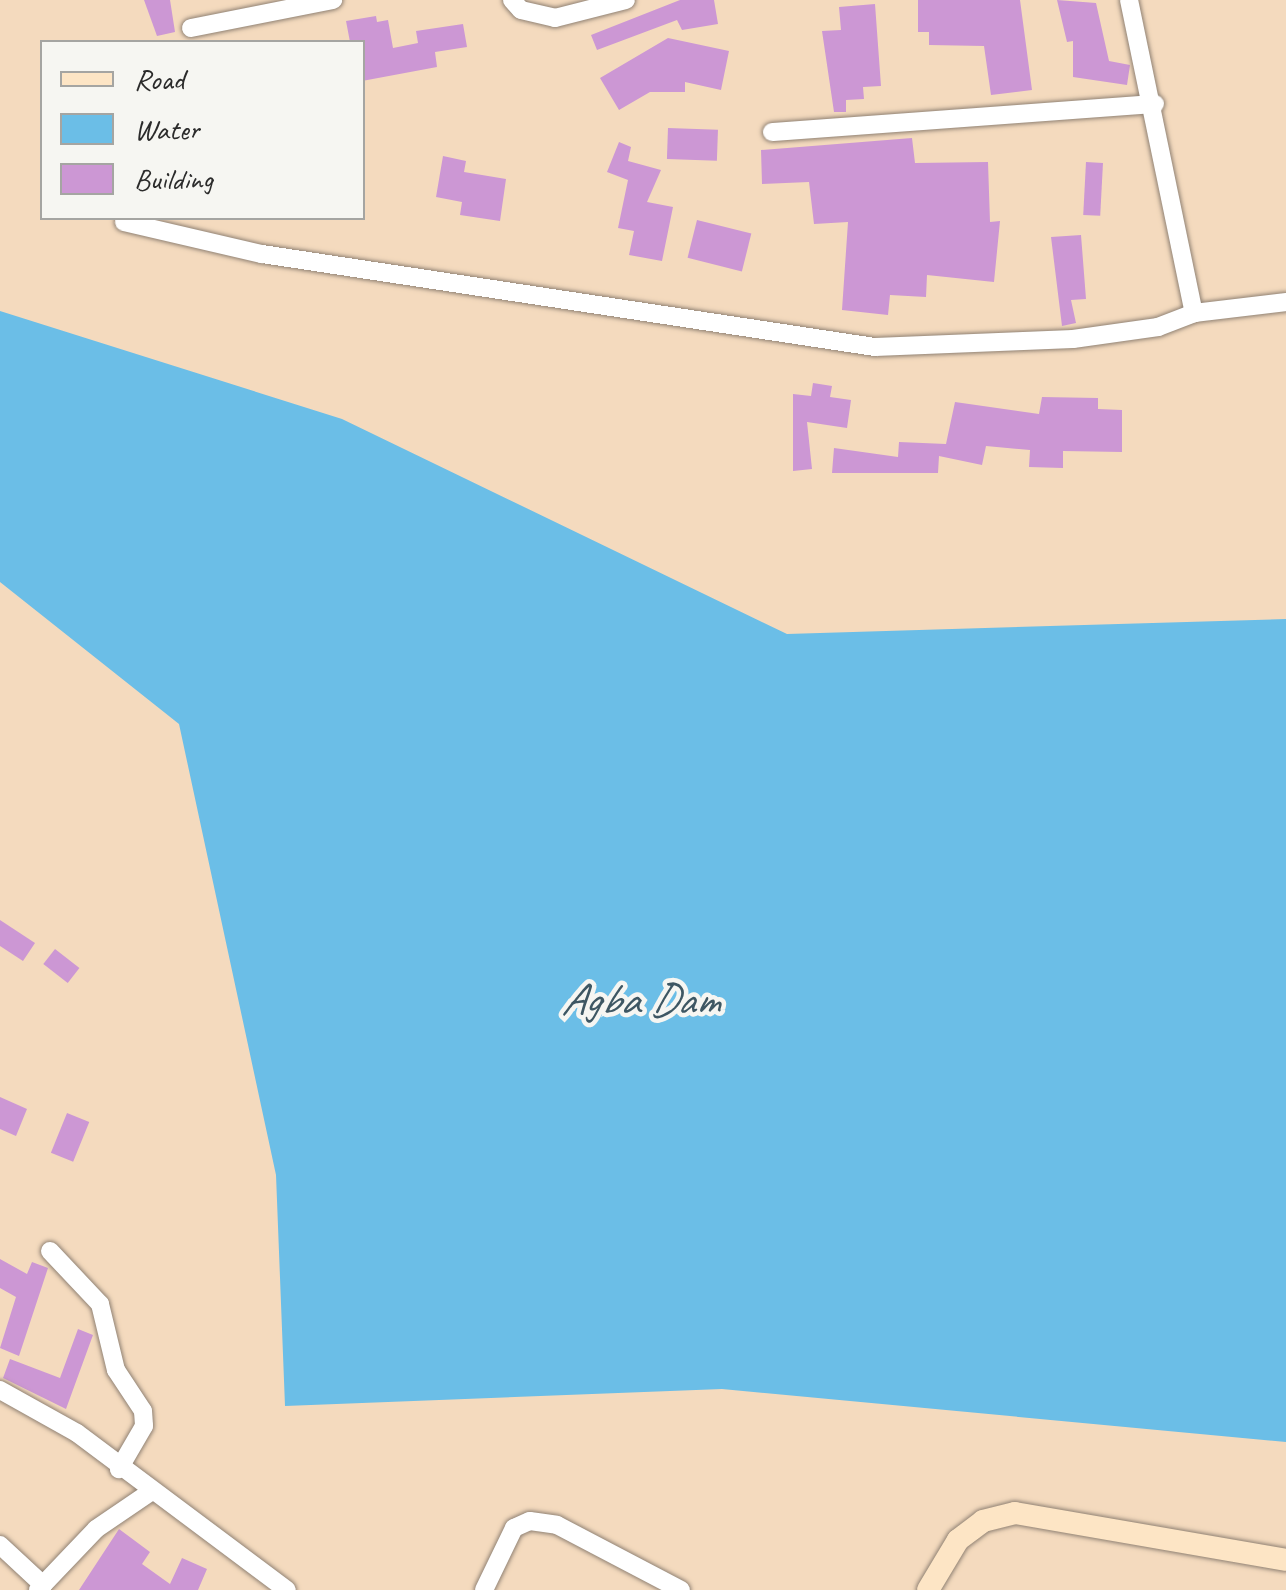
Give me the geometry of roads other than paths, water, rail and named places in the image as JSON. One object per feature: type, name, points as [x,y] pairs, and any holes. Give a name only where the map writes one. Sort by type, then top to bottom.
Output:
[{"type":"street","points":[[191,28],[333,0]]},
{"type":"street","points":[[512,0],[521,10],[555,18],[626,0]]},
{"type":"street","points":[[1128,0],[1155,104],[1194,312]]},
{"type":"street","points":[[772,132],[1155,104]]},
{"type":"street","points":[[124,222],[262,254],[876,347],[1073,339],[1158,327],[1194,312],[1286,302]]},
{"type":"street","points":[[50,1251],[100,1304],[116,1370],[143,1411],[144,1426],[119,1469]]},
{"type":"street","points":[[0,1390],[77,1434],[119,1469],[287,1590]]},
{"type":"street","points":[[0,1545],[41,1587],[96,1530],[152,1491]]},
{"type":"street","points":[[928,1590],[958,1540],[982,1521],[1015,1513],[1286,1560]]},
{"type":"street","points":[[484,1590],[514,1528],[530,1521],[557,1525],[681,1590]]},
{"type":"water","name":"Agba Dam","points":[[0,311],[342,419],[787,634],[1286,619],[1286,1442],[722,1389],[285,1406],[276,1175],[179,724],[0,582]]}]
